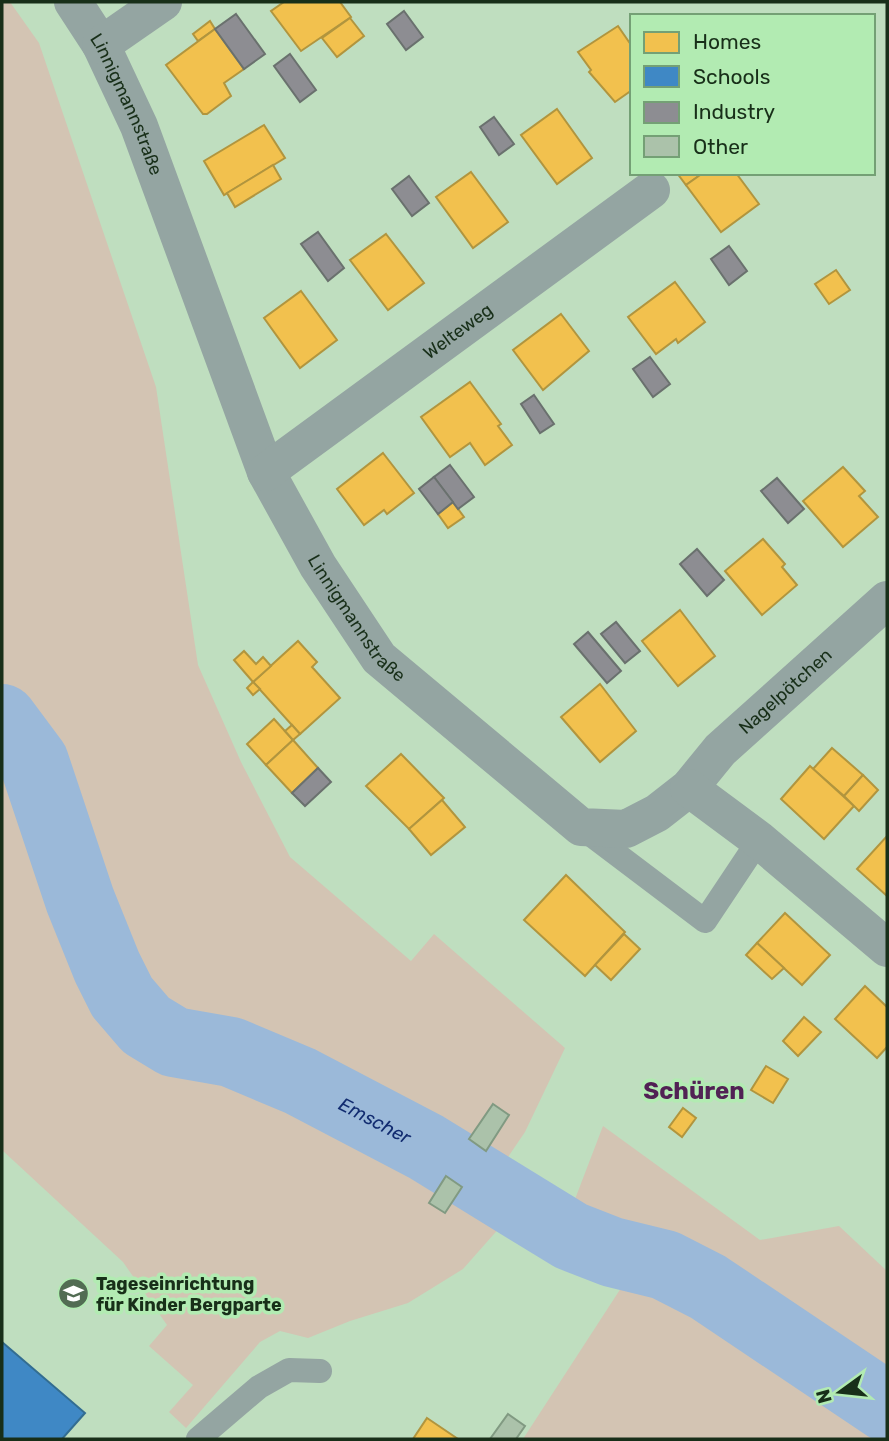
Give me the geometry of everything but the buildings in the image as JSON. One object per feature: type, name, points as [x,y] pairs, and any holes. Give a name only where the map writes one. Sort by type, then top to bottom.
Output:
[{"type":"street","name":"Linnigmannstraße","points":[[73,2],[101,45],[139,126],[266,472],[318,566],[379,658],[581,827]]},
{"type":"street","points":[[101,45],[163,2]]},
{"type":"street","name":"Welteweg","points":[[266,472],[651,190]]},
{"type":"street","name":"Nagelpötchen","points":[[689,788],[720,750],[887,600]]},
{"type":"street","points":[[581,827],[626,828],[657,813],[689,788],[759,840],[887,948]]},
{"type":"lane","points":[[581,827],[705,921],[759,840]]},
{"type":"lane","points":[[198,1439],[258,1387],[289,1370],[320,1371]]},
{"type":"shaded area","points":[[2,2],[10,2],[39,43],[156,387],[198,665],[241,762],[290,857],[411,961],[434,934],[565,1048],[525,1132],[481,1197],[509,1217],[463,1269],[408,1303],[350,1321],[308,1338],[280,1331],[260,1342],[186,1428],[169,1412],[193,1385],[149,1346],[167,1325],[123,1262],[2,1150]]},
{"type":"shaded area","points":[[603,1126],[760,1240],[839,1226],[887,1271],[887,1439],[523,1439],[634,1268],[559,1241]]},
{"type":"waterway","name":"Emscher","points":[[2,719],[34,762],[80,900],[107,967],[122,997],[146,1025],[174,1042],[231,1052],[300,1081],[426,1147],[571,1236],[612,1252],[665,1265],[708,1287],[887,1407]]},
{"type":"place","name":"Tageseinrichtung für Kinder Bergparte","points":[[73,1294]]},
{"type":"district","name":"Schüren","points":[[694,1091]]}]
